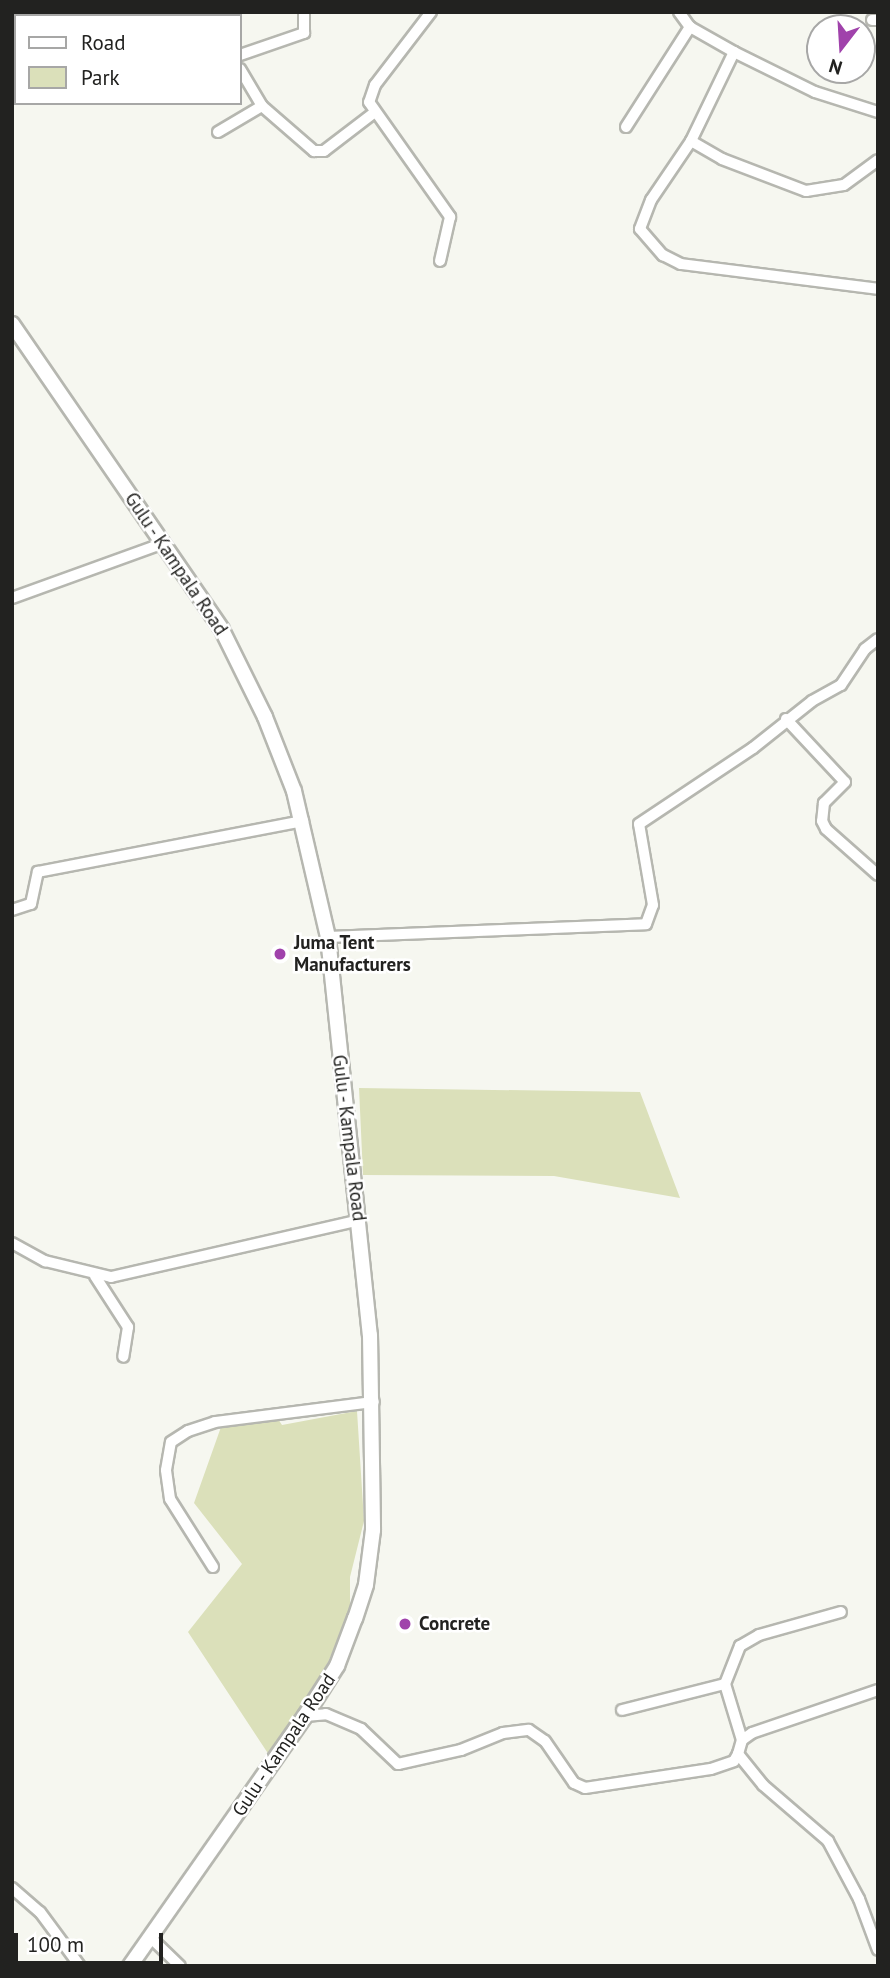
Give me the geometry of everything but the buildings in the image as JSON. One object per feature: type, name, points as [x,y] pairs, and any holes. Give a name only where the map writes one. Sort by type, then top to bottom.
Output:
[{"type":"main road","name":"Gulu - Kampala Road","points":[[12,324],[222,630],[265,717],[303,821],[328,937],[360,1220],[374,1402],[373,1530],[366,1584],[337,1665],[305,1716],[130,1966]]},
{"type":"street","points":[[242,54],[304,33],[304,12]]},
{"type":"street","points":[[431,12],[375,85],[369,102],[450,217],[440,261]]},
{"type":"street","points":[[679,12],[690,27],[734,52],[815,92],[878,112]]},
{"type":"street","points":[[626,127],[690,27]]},
{"type":"street","points":[[734,52],[691,141],[651,200],[640,229],[663,255],[681,264],[878,289]]},
{"type":"street","points":[[242,72],[262,106],[314,150],[324,151],[374,112]]},
{"type":"street","points":[[218,132],[262,106]]},
{"type":"street","points":[[691,141],[722,159],[807,191],[844,185],[878,160]]},
{"type":"street","points":[[12,598],[164,543]]},
{"type":"street","points":[[328,937],[646,924],[653,905],[639,824],[753,748],[786,719],[841,685],[868,645],[878,639]]},
{"type":"street","points":[[786,719],[845,782],[824,803],[822,821],[826,829],[878,875]]},
{"type":"street","points":[[12,910],[31,904],[38,872],[303,821]]},
{"type":"street","points":[[12,1243],[45,1261],[95,1276],[111,1277],[360,1220]]},
{"type":"street","points":[[95,1276],[128,1327],[123,1357]]},
{"type":"street","points":[[213,1567],[170,1499],[166,1470],[171,1442],[188,1431],[215,1422],[374,1402]]},
{"type":"street","points":[[305,1716],[326,1714],[361,1729],[398,1764],[461,1751],[503,1733],[529,1730],[545,1741],[581,1787],[710,1769],[734,1761],[742,1741],[725,1684],[735,1656],[748,1640],[841,1612]]},
{"type":"street","points":[[622,1710],[725,1684]]},
{"type":"street","points":[[742,1741],[769,1726],[878,1690]]},
{"type":"street","points":[[738,1754],[763,1785],[828,1841],[844,1866],[878,1950]]},
{"type":"street","points":[[12,1888],[40,1912],[80,1966]]},
{"type":"street","points":[[151,1938],[180,1966]]},
{"type":"green space","points":[[359,1088],[640,1092],[680,1198],[554,1176],[363,1175]]},
{"type":"green space","points":[[357,1411],[364,1521],[350,1577],[350,1611],[321,1679],[271,1758],[188,1632],[242,1564],[194,1503],[221,1427],[278,1419],[282,1425]]},
{"type":"place","name":"Juma Tent Manufacturers","points":[[280,954]]},
{"type":"place","name":"Concrete","points":[[405,1624]]}]
